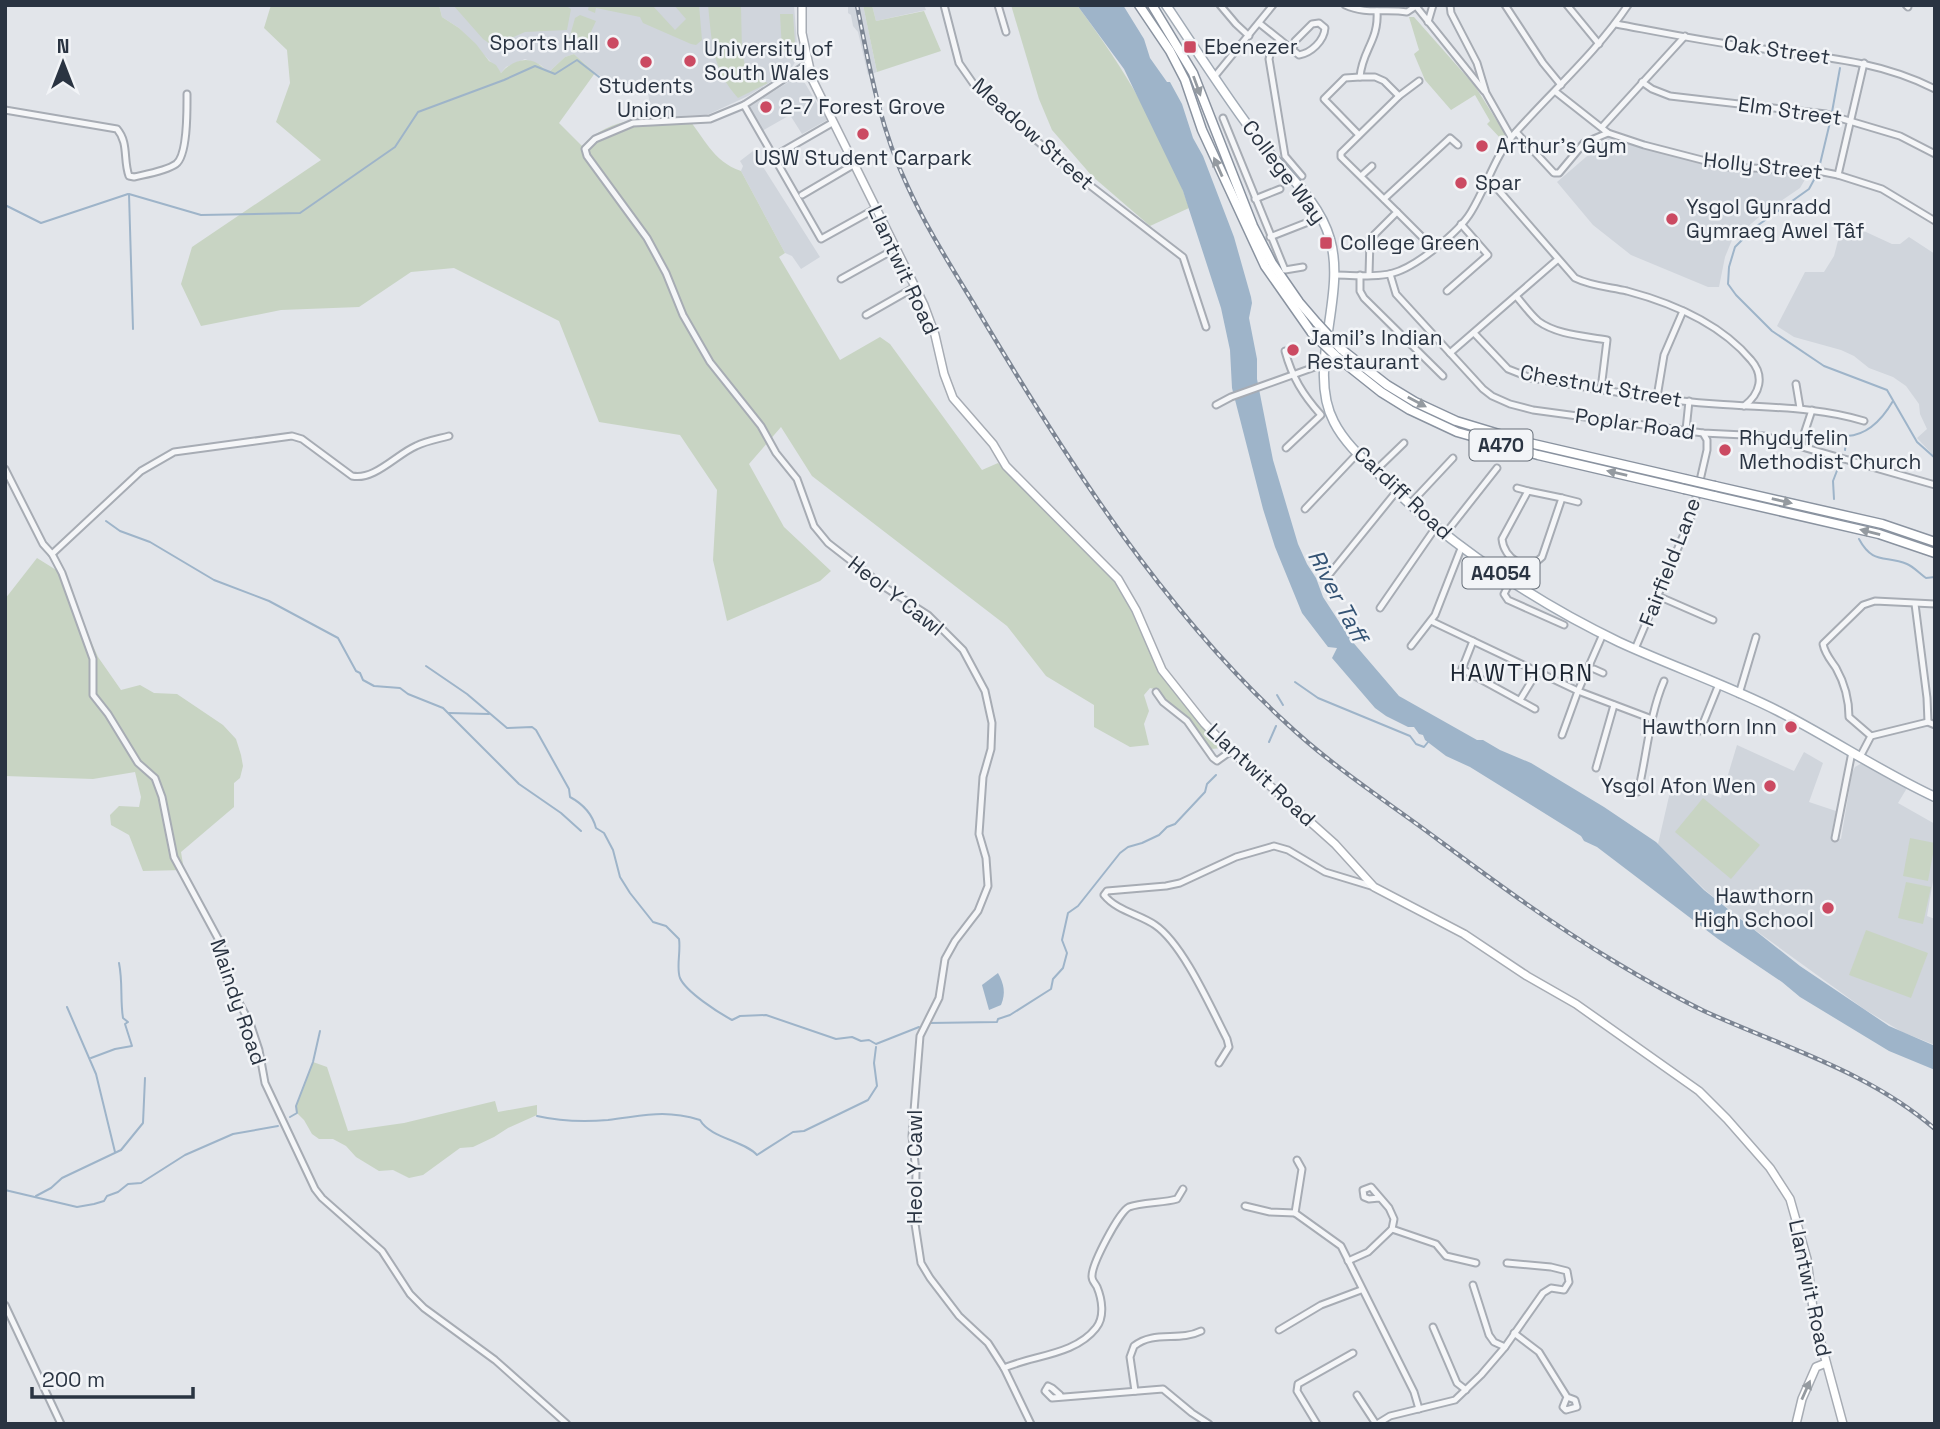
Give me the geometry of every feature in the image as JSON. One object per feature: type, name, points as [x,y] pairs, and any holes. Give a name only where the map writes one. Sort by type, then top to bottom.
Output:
[{"type":"main road","name":"Llantwit Road","points":[[802,5],[802,33],[807,64],[832,123],[915,287],[932,327],[953,398],[993,444],[1006,466],[1118,579],[1136,610],[1162,670],[1204,723],[1231,751],[1335,844],[1374,887],[1464,934],[1527,976],[1576,1004],[1699,1091],[1770,1168],[1790,1199],[1807,1259],[1814,1317],[1843,1424]]},
{"type":"main road","name":"A470","points":[[1139,5],[1170,51],[1185,80],[1202,130],[1265,266],[1311,332],[1337,358],[1381,392],[1410,410],[1457,432],[1538,455],[1879,534],[1935,554]]},
{"type":"main road","name":"A470","points":[[1152,5],[1193,73],[1213,129],[1260,239],[1292,292],[1341,349],[1387,385],[1415,402],[1456,421],[1525,442],[1882,524],[1935,542]]},
{"type":"main road","name":"A4054","points":[[1166,5],[1214,76]]},
{"type":"main road","name":"College Way","points":[[1214,76],[1261,143],[1304,192],[1321,217],[1331,240],[1334,275]]},
{"type":"main road","name":"Cardiff Road","points":[[1334,275],[1325,363],[1325,391],[1331,415],[1345,438],[1396,492],[1445,534],[1552,607],[1635,649],[1777,710],[1856,755]]},
{"type":"main road","name":"A4054","points":[[1856,755],[1935,797]]},
{"type":"main road","points":[[1796,1424],[1802,1399],[1816,1367],[1826,1363]]},
{"type":"street","name":"Meadow Street","points":[[944,5],[960,63],[975,86],[1070,170],[1183,257],[1206,327]]},
{"type":"street","points":[[998,5],[1006,32]]},
{"type":"street","points":[[1220,5],[1249,36]]},
{"type":"street","points":[[1214,76],[1273,5]]},
{"type":"street","points":[[1345,5],[1363,12],[1407,12],[1415,6],[1486,93],[1514,134],[1553,173],[1559,173],[1584,143],[1608,133]]},
{"type":"street","points":[[1428,23],[1433,5]]},
{"type":"street","points":[[1450,5],[1451,13],[1477,63],[1486,93]]},
{"type":"street","points":[[1506,5],[1543,63],[1561,85]]},
{"type":"street","points":[[1567,5],[1598,44]]},
{"type":"street","points":[[1334,275],[1390,274],[1403,270],[1461,224],[1471,212],[1514,134],[1556,93],[1616,24],[1628,5]]},
{"type":"street","points":[[1360,77],[1361,62],[1375,39],[1377,12]]},
{"type":"street","points":[[1259,23],[1299,55],[1307,53],[1324,36],[1325,29],[1319,23],[1312,24],[1295,41],[1293,50]]},
{"type":"street","name":"Oak Street","points":[[1616,24],[1864,63],[1906,75],[1935,89]]},
{"type":"street","points":[[1602,127],[1685,36]]},
{"type":"street","points":[[1280,40],[1271,51],[1269,59],[1285,156],[1302,176]]},
{"type":"street","points":[[1838,175],[1864,63]]},
{"type":"street","points":[[807,64],[744,105],[821,239],[875,209]]},
{"type":"street","points":[[1359,135],[1324,99],[1345,78],[1375,77],[1384,81],[1399,96]]},
{"type":"street","points":[[1419,81],[1399,96],[1341,153],[1341,157],[1425,240]]},
{"type":"street","name":"Elm Street","points":[[1642,82],[1670,96],[1788,108],[1836,116],[1900,136],[1935,154]]},
{"type":"street","name":"Holly Street","points":[[1556,93],[1608,133],[1669,153],[1729,167],[1818,171],[1838,175],[1882,189],[1935,221]]},
{"type":"street","points":[[5,110],[117,129],[125,142],[127,171],[129,176],[134,177],[174,165],[180,160],[186,129],[187,94]]},
{"type":"street","name":"Heol Y Cawl","points":[[744,105],[709,119],[633,123],[595,139],[585,149],[587,156],[647,238],[666,273],[683,315],[710,362],[761,426],[776,453],[797,479],[814,526],[828,543],[886,588],[928,615],[963,650],[979,677],[988,701],[992,723],[991,749],[983,776],[979,834],[986,858],[988,886],[978,911],[945,959],[939,998],[920,1036],[912,1136],[916,1172],[916,1240],[921,1263],[943,1296],[959,1316],[988,1343],[1004,1368]]},
{"type":"street","points":[[1223,118],[1286,271],[1303,267]]},
{"type":"street","points":[[773,157],[832,123]]},
{"type":"street","points":[[1384,199],[1450,138],[1458,145]]},
{"type":"street","points":[[803,195],[853,165]]},
{"type":"street","points":[[1361,176],[1372,166]]},
{"type":"street","points":[[1488,178],[1569,274],[1582,282],[1650,298],[1683,311],[1732,341],[1756,366],[1760,383],[1755,397],[1744,406]]},
{"type":"street","points":[[1255,199],[1280,188]]},
{"type":"street","points":[[1369,275],[1370,239],[1397,212]]},
{"type":"street","points":[[1270,237],[1321,217]]},
{"type":"street","points":[[1447,291],[1488,256],[1461,224]]},
{"type":"street","points":[[841,279],[895,249]]},
{"type":"street","points":[[1450,353],[1557,260]]},
{"type":"street","name":"Poplar Road","points":[[1390,274],[1396,294],[1450,353],[1492,396],[1510,404],[1533,410],[1703,433],[1763,436],[1935,485]]},
{"type":"street","points":[[1360,275],[1360,291],[1364,298],[1443,376]]},
{"type":"street","points":[[866,315],[915,287]]},
{"type":"street","points":[[1516,296],[1537,320],[1547,326],[1607,340],[1601,389]]},
{"type":"street","points":[[1657,397],[1664,355],[1683,311]]},
{"type":"street","name":"Chestnut Street","points":[[1474,333],[1500,362],[1516,373],[1531,378],[1689,401],[1800,408],[1864,421]]},
{"type":"street","points":[[1285,351],[1291,374],[1305,397],[1321,415],[1286,448]]},
{"type":"street","points":[[1216,405],[1325,363]]},
{"type":"street","points":[[1796,384],[1800,408]]},
{"type":"street","points":[[1686,430],[1689,401]]},
{"type":"street","points":[[1800,446],[1812,410]]},
{"type":"street","name":"Fairfield Lane","points":[[1635,649],[1692,515],[1707,450],[1707,440],[1703,433]]},
{"type":"street","points":[[52,554],[141,471],[174,452],[292,436],[302,439],[357,477],[367,476],[416,446],[449,436]]},
{"type":"street","points":[[1375,471],[1404,443]]},
{"type":"street","points":[[1305,509],[1358,453]]},
{"type":"street","points":[[1410,504],[1452,458]]},
{"type":"street","points":[[1445,534],[1497,468]]},
{"type":"street","name":"Maindy Road","points":[[5,469],[43,544],[62,573],[93,659],[93,695],[138,763],[155,778],[162,797],[174,857],[221,944],[227,980],[250,1023],[260,1050],[265,1083],[316,1189],[322,1198],[382,1251],[410,1294],[424,1308],[495,1360],[567,1424]]},
{"type":"street","points":[[1517,488],[1578,502]]},
{"type":"street","points":[[1528,491],[1502,539],[1503,548],[1513,561],[1526,565],[1536,563],[1542,557],[1562,498]]},
{"type":"street","points":[[1328,576],[1396,492]]},
{"type":"street","points":[[1380,608],[1436,527]]},
{"type":"street","points":[[1411,646],[1432,621],[1444,597],[1447,580],[1462,546]]},
{"type":"street","points":[[1513,561],[1504,594],[1508,600],[1564,625]]},
{"type":"street","points":[[1658,596],[1713,620]]},
{"type":"street","points":[[1871,736],[1849,717],[1846,688],[1835,666],[1825,655],[1823,644],[1863,605],[1875,601],[1935,604]]},
{"type":"street","points":[[1915,604],[1927,698],[1927,722]]},
{"type":"street","points":[[1432,621],[1577,691],[1652,719]]},
{"type":"street","points":[[1562,735],[1577,691],[1591,668],[1603,634]]},
{"type":"street","points":[[1739,694],[1756,637]]},
{"type":"street","points":[[1473,641],[1462,669],[1535,709]]},
{"type":"street","points":[[1591,668],[1604,673]]},
{"type":"street","points":[[1520,700],[1537,672]]},
{"type":"street","points":[[1638,792],[1652,719],[1664,681]]},
{"type":"street","points":[[1700,731],[1719,684]]},
{"type":"street","points":[[1156,692],[1163,702],[1193,728],[1213,758],[1217,761],[1231,751]]},
{"type":"street","points":[[1596,768],[1615,705]]},
{"type":"street","points":[[1835,838],[1856,755],[1871,736],[1927,722],[1935,725]]},
{"type":"street","points":[[1219,1063],[1228,1047],[1227,1039],[1181,951],[1154,924],[1108,900],[1104,895],[1107,891],[1180,883],[1236,857],[1274,846],[1295,853],[1325,872],[1374,887]]},
{"type":"street","points":[[1295,1213],[1302,1169],[1297,1160]]},
{"type":"street","points":[[1031,1424],[1004,1368],[1052,1354],[1075,1344],[1099,1325],[1102,1313],[1098,1289],[1092,1277],[1119,1216],[1130,1207],[1177,1199],[1183,1189]]},
{"type":"street","points":[[1348,1261],[1368,1252],[1392,1229],[1394,1219],[1389,1208],[1379,1198]]},
{"type":"street","points":[[1245,1206],[1270,1212],[1295,1213],[1341,1246],[1414,1392],[1419,1409]]},
{"type":"street","points":[[1392,1229],[1436,1244],[1446,1256],[1476,1263]]},
{"type":"street","points":[[1357,1395],[1377,1424],[1390,1416],[1455,1400],[1505,1347],[1543,1293],[1551,1289],[1564,1290],[1569,1282],[1567,1271],[1507,1263]]},
{"type":"street","points":[[1473,1285],[1489,1335],[1494,1342],[1505,1347]]},
{"type":"street","points":[[1279,1330],[1321,1305],[1361,1290]]},
{"type":"street","points":[[5,1306],[61,1424]]},
{"type":"street","points":[[1433,1327],[1457,1383],[1466,1390]]},
{"type":"street","points":[[1135,1391],[1130,1357],[1134,1346],[1150,1338],[1181,1337],[1198,1333],[1199,1341]]},
{"type":"street","points":[[1514,1333],[1539,1352],[1567,1397]]},
{"type":"street","points":[[1317,1424],[1297,1391],[1298,1384],[1353,1353]]},
{"type":"street","points":[[1060,1395],[1163,1389],[1209,1424]]},
{"type":"shaded area","name":"University of South Wales","points":[[439,5],[794,5],[798,57],[791,69],[748,96],[707,115],[652,117],[647,87],[616,84],[595,73],[574,54],[565,57],[547,72],[541,65],[525,59],[506,67],[501,73],[459,28],[442,17]]},
{"type":"shaded area","points":[[848,5],[863,5],[877,72],[868,75],[858,32],[848,13]]},
{"type":"shaded area","points":[[872,5],[924,5],[926,10],[876,21]]},
{"type":"shaded area","name":"University of South Wales","points":[[800,75],[827,120],[802,134],[790,115],[762,131],[748,107]]},
{"type":"shaded area","name":"Ysgol Gynradd Gymraeg Awel Tâf","points":[[1608,138],[1714,166],[1756,173],[1807,173],[1807,176],[1800,188],[1765,212],[1732,240],[1725,257],[1719,287],[1708,287],[1631,255],[1593,225],[1557,182]]},
{"type":"shaded area","points":[[753,151],[820,257],[801,269],[792,256],[785,253],[741,171],[743,166],[740,161]]},
{"type":"shaded area","points":[[1866,232],[1892,244],[1900,244],[1909,237],[1935,254],[1935,457],[1917,438],[1927,429],[1919,404],[1906,386],[1893,377],[1869,368],[1854,356],[1794,337],[1777,326],[1805,272],[1824,272],[1834,256],[1840,233]]},
{"type":"shaded area","name":"Hawthorn High School","points":[[1737,745],[1794,771],[1804,752],[1823,763],[1809,802],[1836,811],[1831,837],[1841,839],[1852,773],[1855,767],[1862,763],[1907,788],[1898,803],[1935,824],[1935,869],[1927,916],[1935,919],[1935,1045],[1902,1032],[1864,1009],[1755,930],[1705,890],[1658,844],[1673,779],[1721,798]]},
{"type":"green space","points":[[271,5],[439,5],[442,17],[476,44],[501,73],[512,64],[524,60],[535,62],[550,71],[565,57],[574,54],[595,73],[559,123],[582,146],[605,129],[631,120],[686,116],[716,155],[741,171],[785,253],[779,257],[840,360],[880,337],[890,344],[982,470],[998,463],[1114,581],[1131,610],[1159,672],[1222,748],[1211,749],[1189,720],[1158,690],[1150,688],[1144,695],[1149,711],[1144,724],[1149,745],[1130,747],[1094,727],[1094,705],[1046,676],[1007,626],[812,476],[781,427],[749,464],[784,527],[831,571],[820,581],[727,621],[713,560],[717,490],[680,435],[599,422],[559,321],[454,268],[411,272],[359,307],[281,310],[201,326],[181,284],[192,247],[321,160],[276,122],[290,83],[287,50],[264,28]]},
{"type":"green space","points":[[453,5],[565,5],[571,9],[567,30],[525,32],[493,46],[483,39]]},
{"type":"green space","points":[[589,5],[652,5],[675,30],[686,19],[674,5],[699,5],[702,40],[696,45],[691,44],[643,23],[640,17],[596,8],[595,13],[588,10]]},
{"type":"green space","points":[[708,5],[741,6],[742,52],[747,74],[768,83],[738,98],[729,87],[715,55]]},
{"type":"green space","points":[[863,5],[872,5],[876,21],[924,11],[941,51],[877,72]]},
{"type":"green space","points":[[1011,5],[1077,5],[1141,102],[1168,154],[1189,208],[1150,226],[1092,176],[1052,130],[1039,99]]},
{"type":"green space","points":[[780,14],[793,14],[796,57],[792,60],[782,50]]},
{"type":"green space","points":[[580,15],[596,21],[590,34],[594,36],[589,46],[568,43],[575,18]]},
{"type":"green space","points":[[1409,17],[1414,17],[1475,86],[1505,134],[1504,140],[1487,124],[1490,121],[1475,95],[1451,110],[1425,80],[1414,54],[1419,50]]},
{"type":"green space","points":[[37,558],[61,573],[98,657],[121,690],[140,685],[154,693],[177,694],[223,725],[236,739],[243,766],[240,778],[234,783],[234,807],[181,852],[184,870],[143,871],[129,835],[111,825],[110,815],[119,806],[139,807],[141,797],[135,772],[93,779],[5,776],[5,599]]},
{"type":"green space","points":[[1703,798],[1760,845],[1731,879],[1675,832]]},
{"type":"green space","points":[[1910,838],[1935,843],[1928,881],[1903,876]]},
{"type":"green space","points":[[1906,882],[1931,887],[1923,924],[1898,918]]},
{"type":"green space","points":[[1866,930],[1928,953],[1911,998],[1849,975]]},
{"type":"green space","points":[[313,1062],[327,1067],[348,1131],[404,1123],[495,1101],[498,1112],[537,1105],[537,1115],[473,1147],[460,1148],[423,1175],[409,1178],[393,1170],[379,1171],[333,1139],[319,1139],[312,1134],[297,1113],[296,1106]]},
{"type":"water","points":[[1077,5],[1123,5],[1144,39],[1150,58],[1167,82],[1170,82],[1182,104],[1193,138],[1203,156],[1234,237],[1251,297],[1249,318],[1257,359],[1257,379],[1273,460],[1298,544],[1323,597],[1351,640],[1399,696],[1477,740],[1483,740],[1531,763],[1604,807],[1656,842],[1704,890],[1800,966],[1889,1026],[1935,1046],[1935,1070],[1889,1051],[1800,997],[1597,847],[1584,841],[1581,836],[1470,767],[1446,756],[1425,740],[1414,727],[1408,727],[1386,716],[1375,708],[1332,658],[1337,648],[1328,647],[1302,613],[1275,547],[1232,388],[1230,350],[1221,308],[1183,191],[1124,69]]},
{"type":"water","points":[[998,973],[1004,989],[1003,1001],[1001,1005],[989,1010],[982,985]]},
{"type":"waterway","points":[[133,329],[129,194],[201,215],[300,213],[395,147],[418,112],[535,66],[555,74],[577,60],[616,90],[641,90]]},
{"type":"waterway","points":[[1832,112],[1840,68]]},
{"type":"waterway","points":[[1820,164],[1831,118]]},
{"type":"waterway","points":[[1816,176],[1809,189],[1754,228],[1735,247],[1729,267],[1728,284],[1772,331],[1824,366],[1887,390],[1917,442],[1935,458]]},
{"type":"waterway","points":[[5,205],[41,223],[128,194]]},
{"type":"waterway","points":[[1845,450],[1847,436],[1869,429],[1885,414],[1893,401]]},
{"type":"waterway","points":[[1834,499],[1833,481],[1838,468]]},
{"type":"waterway","points":[[106,521],[120,531],[150,542],[214,580],[269,601],[338,638],[363,680],[374,686],[400,688],[443,708],[519,784],[561,813],[581,831]]},
{"type":"waterway","points":[[1859,539],[1869,553],[1907,564],[1926,578],[1935,577]]},
{"type":"waterway","points":[[426,666],[467,694],[507,728],[532,727],[536,730],[569,789],[570,797],[586,810],[596,828],[604,833],[613,850],[620,877],[630,893],[653,922],[666,926],[679,939],[680,978],[703,1002],[732,1020],[740,1016],[766,1015],[836,1039],[852,1037],[876,1044],[919,1027]]},
{"type":"waterway","points":[[1295,682],[1318,698],[1410,736],[1416,744],[1424,747],[1428,742]]},
{"type":"waterway","points":[[1277,695],[1283,705]]},
{"type":"waterway","points":[[449,713],[489,714]]},
{"type":"waterway","points":[[1269,742],[1276,726]]},
{"type":"waterway","points":[[930,1023],[997,1022],[1051,989],[1053,979],[1063,968],[1067,953],[1062,940],[1068,913],[1078,906],[1120,853],[1159,835],[1175,824],[1205,792],[1207,784],[1216,775]]},
{"type":"waterway","points":[[91,1058],[132,1046],[125,1024],[128,1022],[123,1018],[119,963]]},
{"type":"waterway","points":[[67,1007],[96,1074],[115,1152]]},
{"type":"waterway","points":[[290,1117],[297,1113],[296,1106],[313,1062],[320,1031]]},
{"type":"waterway","points":[[537,1116],[581,1121],[654,1114],[687,1117],[700,1120],[711,1131],[752,1150],[757,1155],[793,1132],[804,1131],[868,1100],[877,1086],[874,1063],[876,1047]]},
{"type":"waterway","points":[[36,1196],[62,1178],[121,1150],[143,1123],[145,1078]]},
{"type":"waterway","points":[[5,1190],[77,1207],[94,1204],[104,1201],[107,1196],[128,1184],[141,1183],[185,1155],[233,1134],[278,1126]]},
{"type":"railway","points":[[857,5],[876,96],[889,141],[907,185],[935,239],[1086,483],[1160,584],[1240,678],[1300,736],[1335,764],[1517,897],[1588,945],[1704,1011],[1824,1062],[1882,1091],[1935,1129]]},
{"type":"place","name":"Sports Hall","points":[[613,43]]},
{"type":"place","name":"Ebenezer","points":[[1190,47]]},
{"type":"place","name":"University of South Wales","points":[[690,61]]},
{"type":"place","name":"Students Union","points":[[646,62]]},
{"type":"place","name":"2-7 Forest Grove","points":[[766,107]]},
{"type":"place","name":"USW Student Carpark","points":[[863,134]]},
{"type":"place","name":"Arthur's Gym","points":[[1482,146]]},
{"type":"place","name":"Spar","points":[[1461,183]]},
{"type":"place","name":"Ysgol Gynradd Gymraeg Awel Tâf","points":[[1672,219]]},
{"type":"place","name":"College Green","points":[[1326,243]]},
{"type":"place","name":"Jamil's Indian Restaurant","points":[[1293,350]]},
{"type":"place","name":"Rhydyfelin Methodist Church","points":[[1725,450]]},
{"type":"place","name":"Hawthorn Inn","points":[[1791,727]]},
{"type":"place","name":"Ysgol Afon Wen","points":[[1770,786]]},
{"type":"place","name":"Hawthorn High School","points":[[1828,908]]},
{"type":"district","name":"HAWTHORN","points":[[1522,673]]},
{"type":"water label","name":"River Taff","points":[[1338,596]]}]
